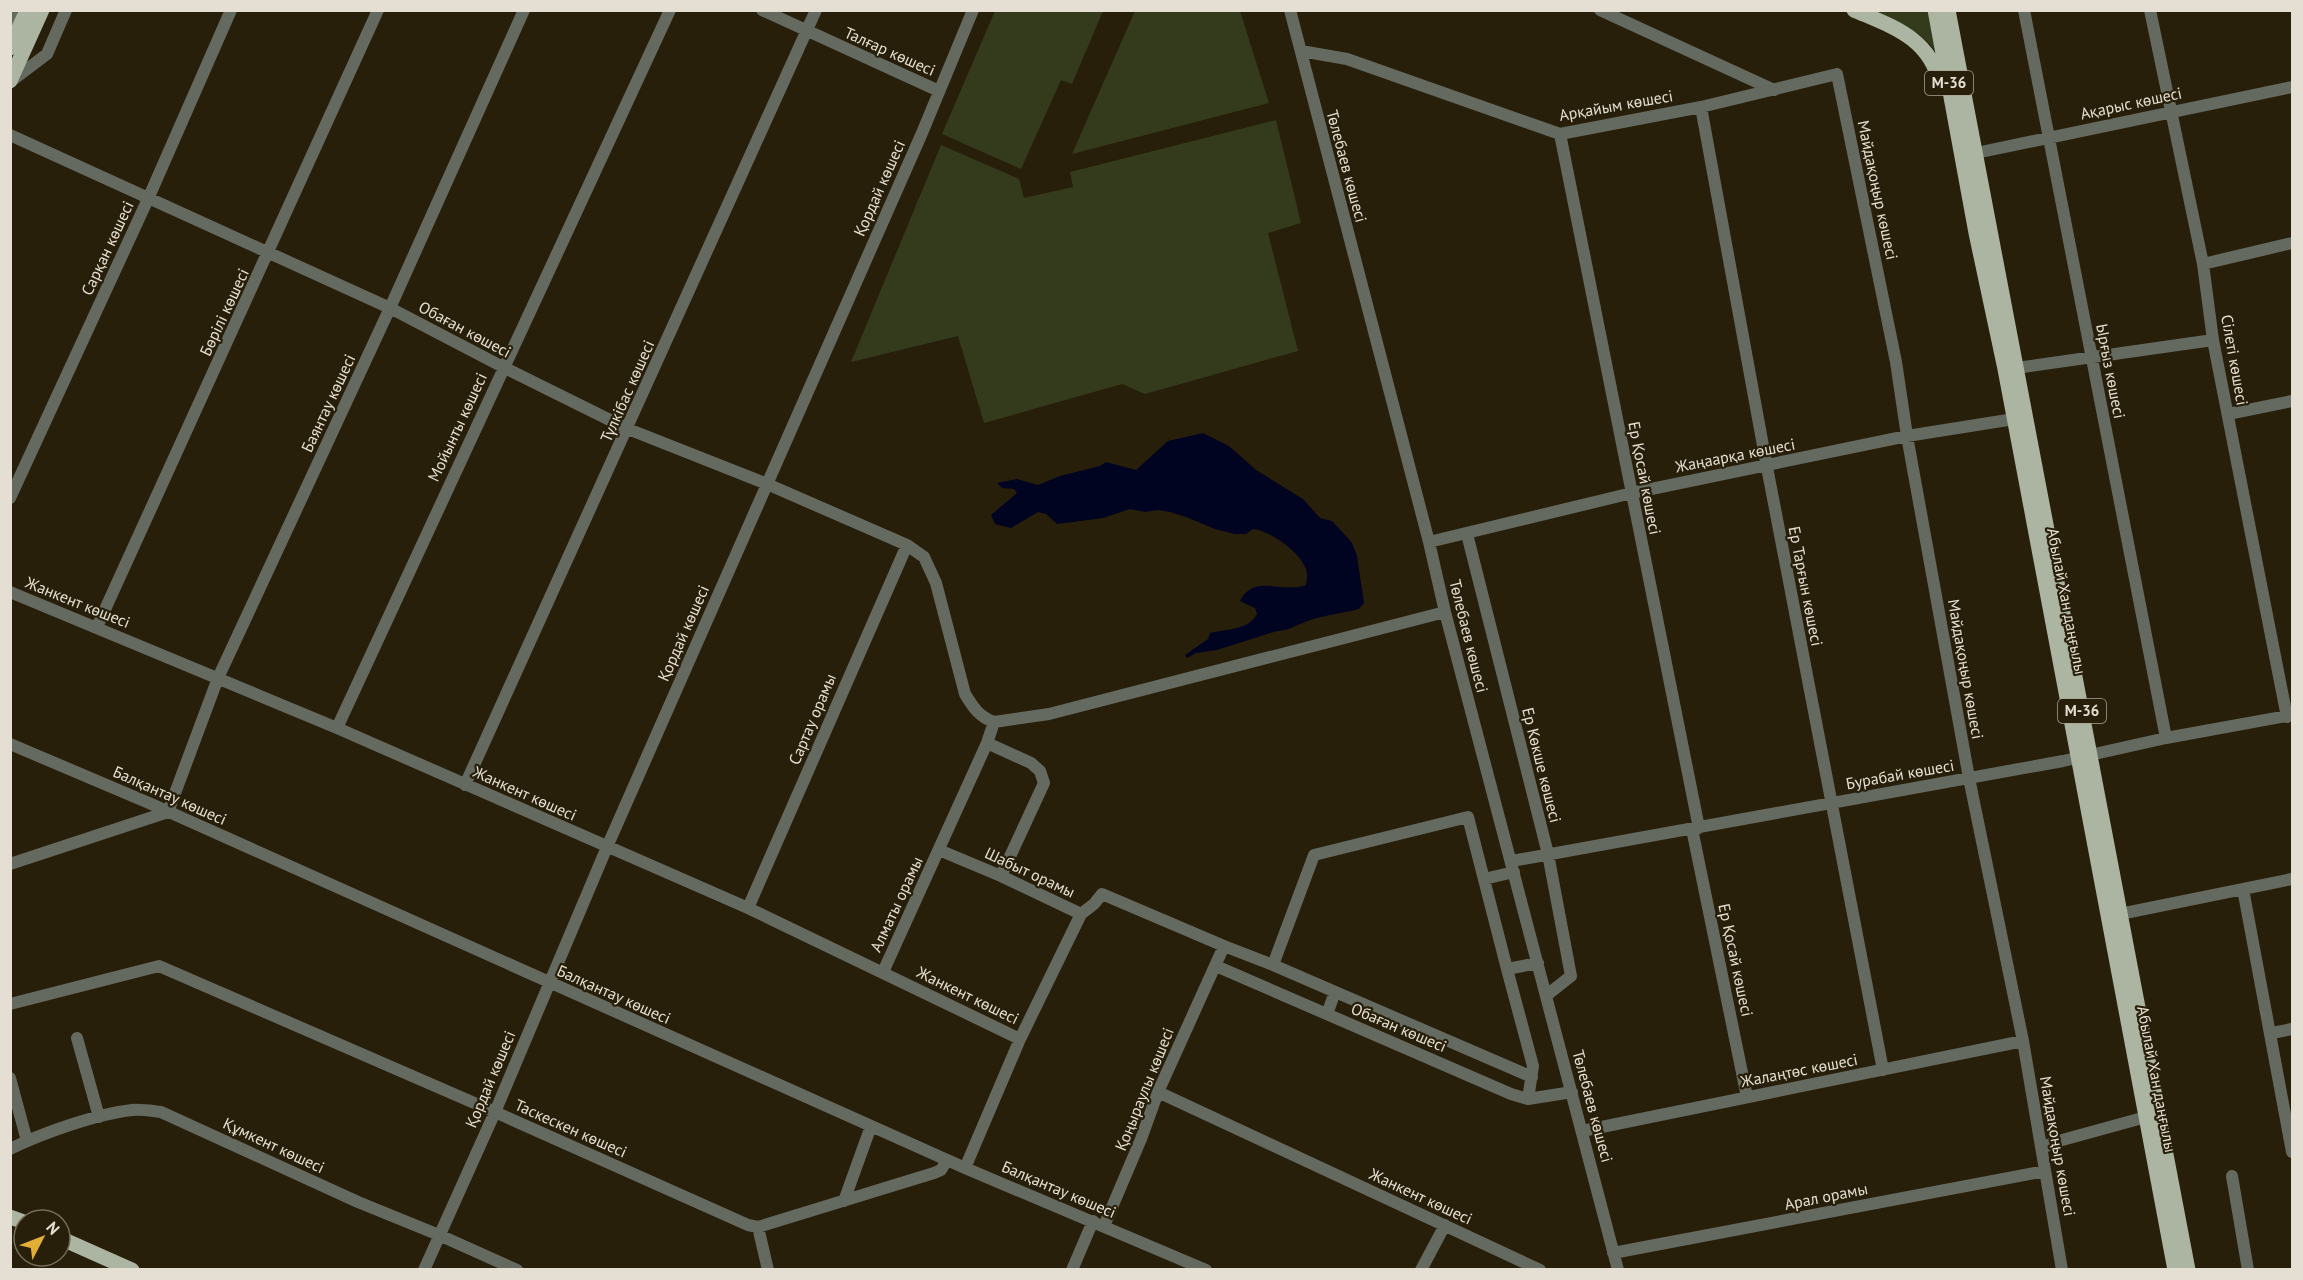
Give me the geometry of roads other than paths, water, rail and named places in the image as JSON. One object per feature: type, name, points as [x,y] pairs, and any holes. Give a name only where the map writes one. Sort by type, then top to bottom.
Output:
[{"type":"main road","points":[[12,45],[27,10]]},
{"type":"main road","points":[[10,82],[42,10]]},
{"type":"main road","points":[[1854,10],[1905,34],[1929,54],[1937,68],[1948,116],[1970,154]]},
{"type":"main road","name":"Абылай Хан даңғылы","points":[[1935,10],[1970,154]]},
{"type":"main road","name":"Абылай Хан даңғылы","points":[[1948,10],[1970,154],[1976,233],[2011,368],[2084,756],[2146,1117],[2175,1269]]},
{"type":"main road","name":"Абылай Хан даңғылы","points":[[2011,368],[2014,419],[2084,756],[2120,914],[2188,1269]]},
{"type":"main road","points":[[72,1243],[132,1269]]},
{"type":"street","points":[[11,10],[12,45]]},
{"type":"street","points":[[10,82],[47,54],[66,10]]},
{"type":"street","name":"Сарқан көшесі","points":[[10,498],[148,199],[231,10]]},
{"type":"street","name":"Бөрілі көшесі","points":[[97,627],[378,10]]},
{"type":"street","name":"Баянтау көшесі","points":[[168,812],[218,678],[390,308],[524,10]]},
{"type":"street","name":"Мойынты көшесі","points":[[337,728],[670,10]]},
{"type":"street","name":"Талғар көшесі","points":[[762,10],[939,91]]},
{"type":"street","name":"Түлкібас көшесі","points":[[465,785],[816,10]]},
{"type":"street","name":"Қордай көшесі","points":[[424,1269],[495,1112],[607,847],[973,10]]},
{"type":"street","name":"Төлебаев көшесі","points":[[1290,10],[1618,1269]]},
{"type":"street","points":[[1600,10],[1774,90]]},
{"type":"street","name":"Ырғыз көшесі","points":[[2024,10],[2166,738]]},
{"type":"street","name":"Сілеті көшесі","points":[[2150,10],[2203,264],[2213,340],[2290,716]]},
{"type":"street","name":"Арқайым көшесі","points":[[1300,51],[1347,59],[1560,134],[1701,107],[1838,74]]},
{"type":"street","name":"Майдақоңыр көшесі","points":[[1838,74],[1896,362],[1907,436],[1969,778],[2022,1041],[2062,1269]]},
{"type":"street","name":"Ақарыс көшесі","points":[[1970,154],[2292,87]]},
{"type":"street","name":"Ер Тарғын көшесі","points":[[1701,107],[1767,466],[1883,1070]]},
{"type":"street","name":"Ер Қосай көшесі","points":[[1560,134],[1632,493],[1747,1097]]},
{"type":"street","name":"Обаған көшесі","points":[[10,135],[390,308],[628,429],[766,484],[907,545]]},
{"type":"street","points":[[2203,264],[2292,243]]},
{"type":"street","points":[[2011,368],[2213,340]]},
{"type":"street","points":[[2228,414],[2292,401]]},
{"type":"street","name":"Жаңаарқа көшесі","points":[[1429,542],[1632,493],[1907,436],[2014,419]]},
{"type":"street","name":"Ер Көкше көшесі","points":[[1467,534],[1548,854],[1571,976],[1547,995]]},
{"type":"street","points":[[907,545],[924,557],[936,582],[965,694],[974,709],[986,719],[994,722],[1049,714],[1445,612]]},
{"type":"street","name":"Сартау орамы","points":[[748,908],[907,545]]},
{"type":"street","name":"Жанкент көшесі","points":[[10,592],[337,728],[748,908],[1020,1039]]},
{"type":"street","name":"Бурабай көшесі","points":[[1484,879],[1548,854],[1969,778],[2166,738],[2290,716]]},
{"type":"street","name":"Алматы орамы","points":[[884,972],[987,743],[994,722]]},
{"type":"street","points":[[987,743],[1031,763],[1040,771],[1044,783],[1001,876]]},
{"type":"street","name":"Балқантау көшесі","points":[[10,744],[168,812],[965,1168],[1206,1269]]},
{"type":"street","points":[[10,864],[168,812]]},
{"type":"street","points":[[1273,965],[1314,855],[1468,817],[1533,1066],[1528,1098]]},
{"type":"street","name":"Шабыт орамы","points":[[939,850],[1082,914],[1020,1039],[965,1168]]},
{"type":"street","points":[[2120,914],[2292,879]]},
{"type":"street","points":[[2242,889],[2292,1152]]},
{"type":"street","points":[[1082,914],[1102,894],[1532,1077]]},
{"type":"street","name":"Қоңыраулы көшесі","points":[[1072,1269],[1141,1140],[1158,1092],[1224,946]]},
{"type":"street","points":[[1507,969],[1538,963]]},
{"type":"street","name":"Таскескен көшесі","points":[[10,1004],[159,966],[748,1225],[758,1227]]},
{"type":"street","name":"Обаған көшесі","points":[[1216,966],[1511,1094],[1528,1098],[1572,1092]]},
{"type":"street","points":[[1327,1014],[1335,992]]},
{"type":"street","points":[[2271,1033],[2292,1029]]},
{"type":"street","points":[[77,1038],[99,1117]]},
{"type":"street","name":"Жалаңтөс көшесі","points":[[1582,1131],[2022,1041]]},
{"type":"street","points":[[10,1078],[27,1141]]},
{"type":"street","name":"Жанкент көшесі","points":[[1158,1092],[1540,1269]]},
{"type":"street","name":"Құмкент көшесі","points":[[10,1149],[99,1117],[134,1110],[161,1112],[358,1202],[518,1269]]},
{"type":"street","points":[[2042,1148],[2055,1142],[2146,1117]]},
{"type":"street","points":[[844,1201],[871,1126]]},
{"type":"street","points":[[768,1269],[758,1227],[934,1173],[941,1170],[947,1160]]},
{"type":"street","name":"Арал орамы","points":[[1613,1253],[2045,1171]]},
{"type":"street","points":[[2232,1176],[2248,1269]]},
{"type":"street","points":[[1420,1269],[1445,1225]]},
{"type":"water","points":[[1203,433],[1229,446],[1256,470],[1303,499],[1320,518],[1332,521],[1345,535],[1352,543],[1357,556],[1364,603],[1359,609],[1312,619],[1286,630],[1217,650],[1196,653],[1187,658],[1185,655],[1208,639],[1210,633],[1237,628],[1253,619],[1257,614],[1255,608],[1240,601],[1253,588],[1306,585],[1306,569],[1290,548],[1267,533],[1253,529],[1246,534],[1235,534],[1158,510],[1145,512],[1130,509],[1103,518],[1057,524],[1046,514],[1038,512],[1011,528],[995,524],[991,515],[1017,493],[1014,489],[1002,488],[997,483],[1017,479],[1038,485],[1060,476],[1100,466],[1106,462],[1136,470],[1168,441]]}]
